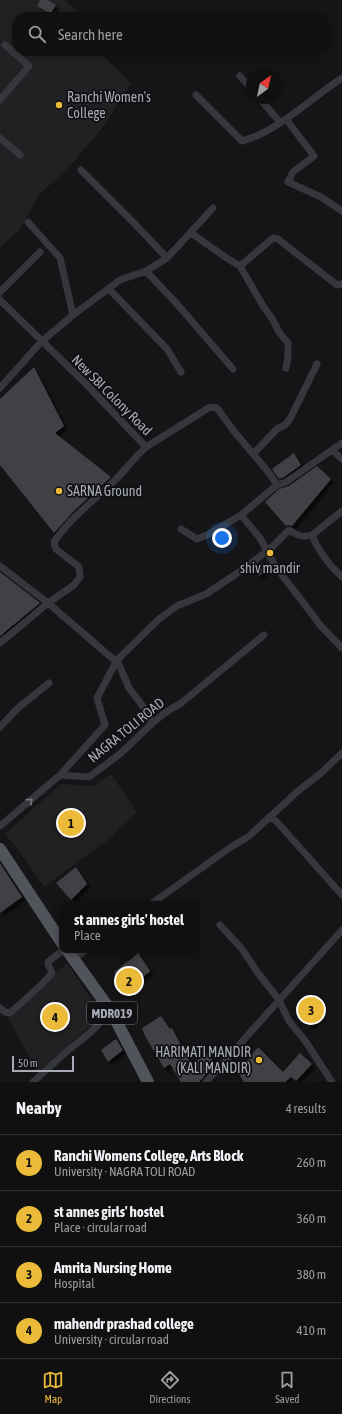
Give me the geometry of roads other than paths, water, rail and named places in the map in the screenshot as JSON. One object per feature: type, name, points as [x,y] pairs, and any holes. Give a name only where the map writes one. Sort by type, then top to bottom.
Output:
[{"type":"main road","points":[[0,849],[59,938]]},
{"type":"main road","name":"MDR019","points":[[70,954],[111,1011],[148,1082]]},
{"type":"street","points":[[5,44],[12,48]]},
{"type":"street","points":[[0,100],[29,66],[21,56]]},
{"type":"street","points":[[240,76],[246,83]]},
{"type":"street","points":[[196,95],[242,141],[255,138],[283,121],[342,78]]},
{"type":"street","points":[[265,104],[283,121],[314,156],[293,172],[288,182],[321,197],[342,212]]},
{"type":"street","points":[[0,138],[20,155]]},
{"type":"street","points":[[80,170],[167,258]]},
{"type":"street","points":[[0,388],[41,342],[73,315],[120,280],[146,271],[167,258],[213,208]]},
{"type":"street","points":[[28,222],[60,258],[73,315]]},
{"type":"street","points":[[190,233],[240,266],[279,332],[288,343],[286,368]]},
{"type":"street","points":[[240,266],[273,238],[278,239],[337,285],[342,284]]},
{"type":"street","points":[[0,292],[40,252]]},
{"type":"street","points":[[146,271],[177,304],[233,369]]},
{"type":"street","points":[[109,289],[167,349],[181,372]]},
{"type":"street","name":"New SBI Colony Road","points":[[0,300],[41,342],[86,384],[146,447],[135,457],[121,474],[89,503],[59,534],[54,542],[56,549],[79,567],[80,577],[74,584],[48,603]]},
{"type":"street","points":[[253,454],[277,429],[285,425],[290,419],[317,364]]},
{"type":"street","points":[[146,447],[210,407],[217,408],[277,485]]},
{"type":"street","points":[[182,529],[197,539],[207,535],[241,515],[277,485],[286,482],[342,443]]},
{"type":"street","points":[[332,450],[342,459]]},
{"type":"street","points":[[0,826],[60,775],[105,725],[97,698],[115,659],[159,619],[177,606],[206,594],[245,568],[268,551],[289,530],[299,536],[306,537],[312,535],[342,511]]},
{"type":"street","points":[[241,515],[260,538],[274,564],[285,579],[321,626],[342,648]]},
{"type":"street","points":[[312,535],[316,546],[342,577]]},
{"type":"street","points":[[0,566],[48,603],[115,659],[129,688],[148,713],[150,724]]},
{"type":"street","points":[[0,643],[48,603]]},
{"type":"street","name":"NAGRA TOLI ROAD","points":[[60,775],[89,777],[120,753],[150,724],[170,709],[180,704],[264,635]]},
{"type":"street","points":[[0,727],[18,708],[49,683]]},
{"type":"street","points":[[155,901],[231,847],[248,837],[342,753]]},
{"type":"street","points":[[271,817],[342,895]]},
{"type":"street","points":[[220,925],[242,949],[279,1000],[289,1020],[306,1042],[332,1082]]},
{"type":"street","points":[[206,1082],[342,930]]},
{"type":"street","points":[[0,1008],[5,1012],[10,1013],[41,985],[52,973],[48,962],[59,953]]},
{"type":"street","points":[[33,1082],[91,1032],[111,1011]]},
{"type":"place","name":"Ranchi Women's College","points":[[59,105]]},
{"type":"place","name":"SARNA Ground","points":[[59,491]]},
{"type":"place","name":"shiv mandir","points":[[270,553]]},
{"type":"place","name":"Ranchi Womens College, Arts Block","points":[[71,823]]},
{"type":"place","name":"st annes girls' hostel","points":[[129,981]]},
{"type":"place","name":"Amrita Nursing Home","points":[[311,1010]]},
{"type":"place","name":"mahendr prashad college","points":[[55,1017]]},
{"type":"place","name":"HARIMATI MANDIR (KALI MANDIR)","points":[[259,1060]]}]
